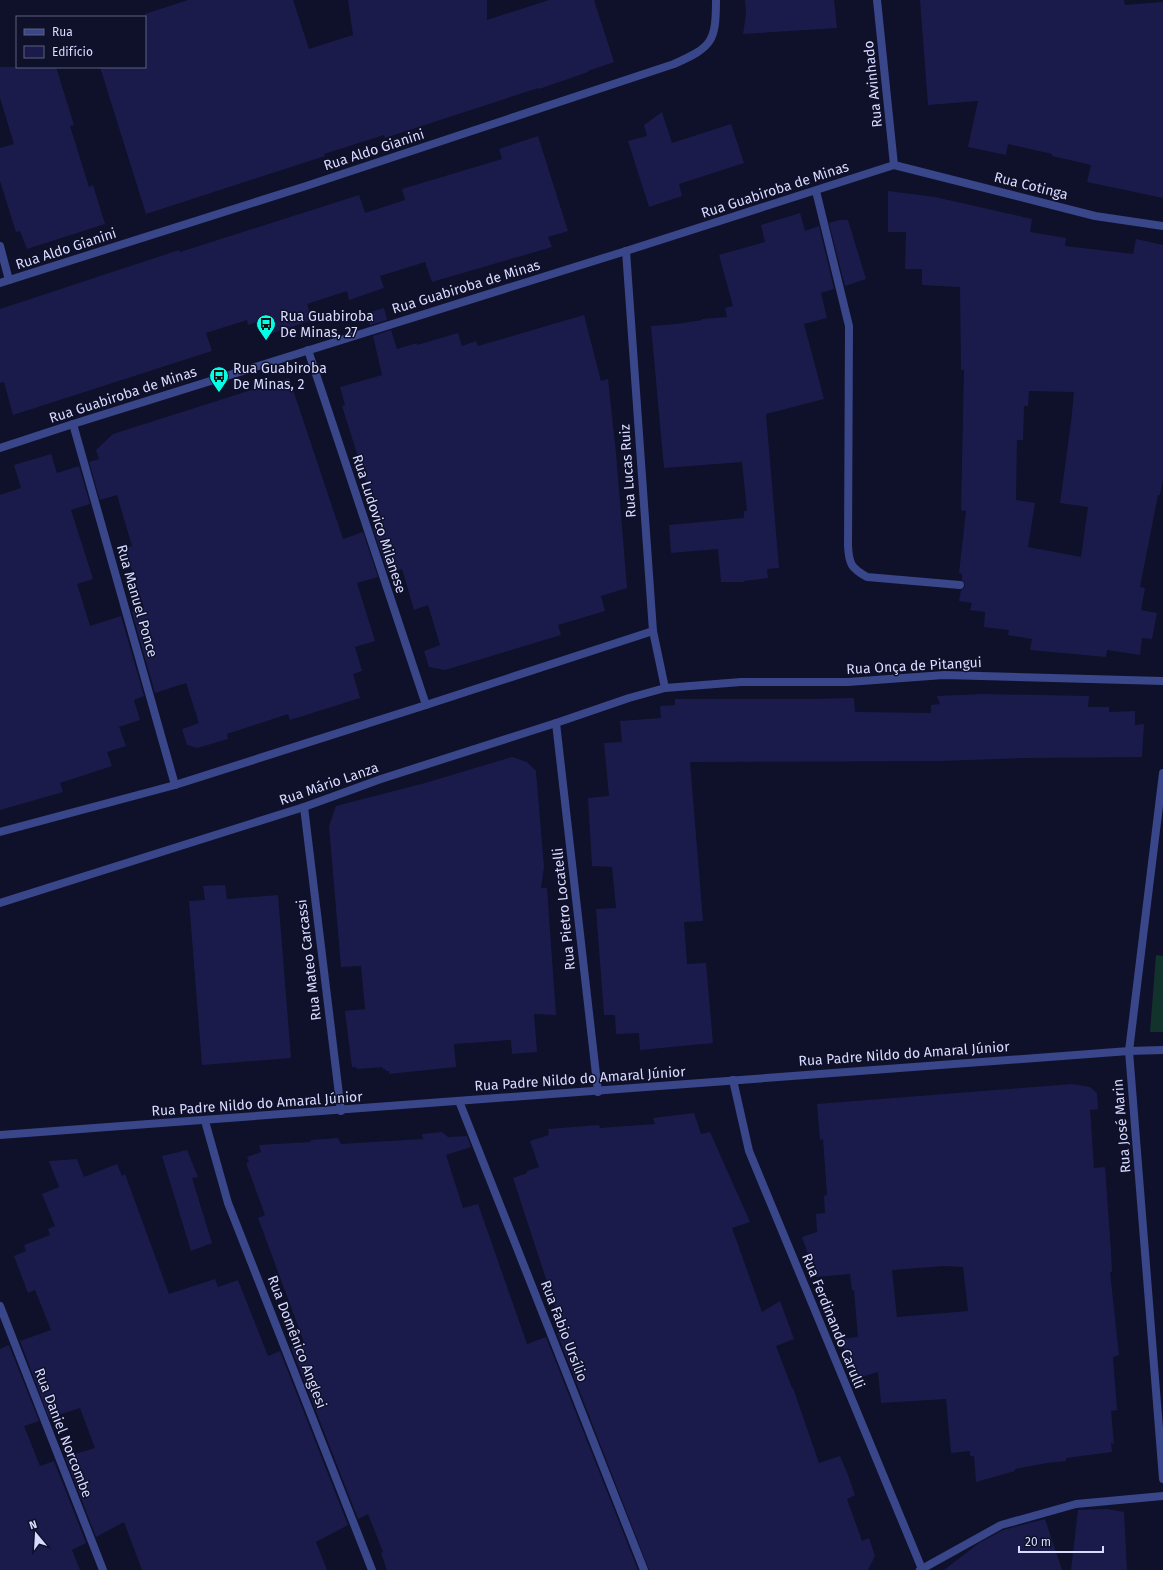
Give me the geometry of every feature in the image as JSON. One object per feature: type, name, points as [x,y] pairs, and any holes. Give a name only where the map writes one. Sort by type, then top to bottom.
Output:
[{"type":"street","name":"Rua Aldo Gianini","points":[[0,283],[303,187],[674,64],[696,54],[710,42],[716,25],[716,0]]},
{"type":"street","name":"Rua Avinhado","points":[[878,0],[894,165]]},
{"type":"street","name":"Rua Guabiroba de Minas","points":[[0,448],[816,191],[894,165]]},
{"type":"street","name":"Rua Cotinga","points":[[894,165],[1095,216],[1163,226]]},
{"type":"street","points":[[816,191],[849,326],[849,558],[855,571],[867,577],[960,585]]},
{"type":"street","points":[[0,246],[9,280]]},
{"type":"street","name":"Rua Lucas Ruiz","points":[[626,251],[652,630],[665,688]]},
{"type":"street","name":"Rua Ludovico Milanese","points":[[308,350],[426,705]]},
{"type":"street","name":"Rua Manuel Ponce","points":[[73,424],[175,785]]},
{"type":"street","points":[[0,832],[175,785],[426,705],[652,630]]},
{"type":"street","name":"Rua Onça de Pitangui","points":[[665,688],[741,682],[848,682],[944,675],[1163,681]]},
{"type":"street","name":"Rua Mário Lanza","points":[[0,903],[304,807],[381,779],[629,698],[665,688]]},
{"type":"street","name":"Rua Pietro Locatelli","points":[[556,723],[598,1092]]},
{"type":"street","name":"Rua José Marin","points":[[1163,773],[1129,1051],[1163,1479]]},
{"type":"street","name":"Rua Mateo Carcassi","points":[[304,807],[341,1111]]},
{"type":"street","name":"Rua Padre Nildo do Amaral Júnior","points":[[0,1135],[598,1092],[733,1080],[1129,1051],[1163,1050]]},
{"type":"street","name":"Rua Ferdinando Carulli","points":[[733,1080],[749,1151],[921,1569]]},
{"type":"street","name":"Rua Fabio Ursílio","points":[[459,1101],[644,1570]]},
{"type":"street","name":"Rua Domênico Anglesi","points":[[205,1121],[228,1203],[372,1570]]},
{"type":"street","name":"Rua Daniel Norcombe","points":[[0,1306],[103,1570]]},
{"type":"street","points":[[921,1569],[1001,1525],[1076,1504],[1163,1496]]},
{"type":"green space","points":[[1156,955],[1163,956],[1163,1032],[1150,1032]]},
{"type":"building","points":[[188,0],[293,0],[309,49],[353,35],[348,0],[487,0],[487,20],[549,0],[594,0],[614,62],[539,89],[538,88],[385,138],[384,135],[324,154],[325,156],[146,214],[100,68],[146,68],[145,14]]},
{"type":"building","points":[[745,0],[834,0],[837,28],[743,34],[746,14]]},
{"type":"building","points":[[920,0],[1124,0],[1125,5],[1163,2],[1163,198],[1087,182],[1091,165],[1052,156],[1052,154],[1008,144],[1006,155],[968,147],[978,101],[928,105]]},
{"type":"building","points":[[0,67],[56,68],[74,125],[70,126],[89,187],[93,185],[105,224],[27,249],[20,231],[16,232],[0,181],[0,148],[14,144],[0,98]]},
{"type":"building","points":[[662,112],[672,143],[731,124],[744,163],[679,184],[682,196],[649,207],[628,141],[647,136],[644,125]]},
{"type":"building","points":[[538,136],[568,231],[548,237],[552,247],[432,282],[425,262],[380,276],[384,288],[349,300],[347,291],[307,304],[312,320],[273,333],[268,318],[248,325],[247,320],[206,333],[212,351],[13,415],[4,382],[0,383],[0,309],[179,250],[180,252],[359,195],[365,213],[405,200],[402,189],[502,159],[499,149]]},
{"type":"building","points":[[888,191],[935,197],[1032,219],[1030,232],[1066,238],[1065,246],[1133,254],[1136,239],[1163,245],[1163,479],[1160,495],[1158,495],[1140,587],[1145,588],[1141,610],[1157,613],[1152,639],[1142,638],[1140,655],[1107,650],[1106,657],[1030,650],[1032,639],[1008,635],[1009,630],[984,627],[985,612],[970,610],[972,603],[959,601],[961,590],[965,585],[962,580],[962,574],[959,573],[966,511],[961,510],[964,370],[961,370],[960,287],[922,285],[922,269],[905,269],[906,232],[888,232]],"holes":[[[1029,391],[1074,392],[1060,503],[1088,507],[1081,557],[1028,547],[1035,503],[1016,500],[1017,440],[1023,440],[1024,406],[1028,406]]]},
{"type":"building","points":[[800,213],[805,231],[819,226],[834,289],[821,293],[827,318],[804,324],[824,399],[766,414],[779,568],[767,569],[768,578],[744,582],[721,582],[718,549],[671,553],[669,525],[744,518],[744,511],[747,511],[742,462],[664,468],[651,326],[727,317],[725,308],[733,306],[719,255],[765,242],[761,225]]},
{"type":"building","points":[[839,220],[848,220],[866,279],[845,286],[829,223]]},
{"type":"building","points":[[384,308],[387,320],[370,325],[367,313]]},
{"type":"building","points":[[584,315],[601,381],[608,379],[616,453],[627,588],[601,596],[605,611],[558,625],[561,635],[445,670],[429,667],[424,651],[440,645],[428,605],[414,610],[402,569],[388,573],[373,529],[380,527],[342,406],[345,405],[340,387],[382,375],[373,336],[391,330],[397,349],[417,343],[417,345],[458,333],[462,346],[476,341],[478,346]]},
{"type":"building","points":[[289,378],[343,539],[363,532],[378,577],[357,583],[375,641],[355,647],[362,671],[353,674],[360,698],[290,720],[288,714],[227,734],[228,739],[197,748],[187,745],[182,729],[199,723],[186,683],[155,693],[132,612],[144,608],[125,548],[132,546],[117,495],[100,500],[89,462],[99,459],[96,450],[113,434]]},
{"type":"building","points":[[51,454],[57,473],[79,466],[90,504],[71,510],[93,579],[77,584],[90,626],[121,616],[144,696],[134,700],[140,720],[119,727],[126,746],[107,752],[112,766],[60,783],[63,792],[0,810],[0,495],[21,488],[14,465]]},
{"type":"building","points":[[984,694],[1089,696],[1088,707],[1109,707],[1109,712],[1135,711],[1135,725],[1144,724],[1142,757],[1025,758],[941,761],[690,762],[703,921],[684,922],[687,964],[706,963],[713,1043],[640,1050],[639,1033],[616,1034],[615,1015],[604,1015],[596,909],[616,908],[612,867],[592,866],[588,798],[609,796],[604,743],[622,742],[620,721],[661,718],[660,706],[675,705],[675,699],[854,698],[855,712],[931,713],[931,705],[940,704],[937,696]]},
{"type":"building","points":[[512,757],[527,762],[536,771],[544,867],[541,888],[547,888],[556,1015],[534,1014],[537,1052],[512,1054],[511,1040],[454,1044],[456,1067],[389,1074],[389,1071],[383,1069],[383,1067],[357,1069],[356,1067],[352,1067],[345,1011],[365,1009],[361,966],[341,967],[329,826],[336,806],[425,783]]},
{"type":"building","points":[[225,885],[227,899],[278,895],[291,1058],[202,1065],[189,901],[205,900],[203,886]]},
{"type":"building","points":[[1072,1084],[1090,1087],[1097,1093],[1098,1109],[1090,1110],[1094,1168],[1105,1167],[1112,1272],[1110,1272],[1119,1355],[1113,1357],[1117,1410],[1111,1411],[1114,1444],[1111,1443],[1112,1452],[1066,1458],[1066,1461],[1015,1469],[1015,1471],[976,1482],[974,1456],[970,1456],[970,1451],[951,1453],[946,1399],[881,1403],[878,1372],[855,1379],[840,1339],[858,1337],[854,1290],[852,1290],[850,1274],[816,1277],[802,1237],[817,1232],[816,1214],[825,1213],[824,1196],[827,1195],[823,1139],[820,1140],[817,1104]],"holes":[[[944,1266],[963,1267],[968,1311],[897,1317],[892,1270]]]},
{"type":"building","points":[[694,1113],[701,1134],[710,1132],[750,1222],[732,1228],[762,1312],[780,1301],[794,1339],[776,1346],[793,1388],[819,1463],[840,1456],[848,1475],[855,1495],[847,1499],[862,1541],[869,1538],[875,1556],[868,1570],[649,1570],[557,1333],[563,1331],[513,1178],[539,1167],[530,1141],[549,1135],[548,1129],[599,1125],[600,1128],[655,1124],[653,1118]]},
{"type":"building","points":[[442,1132],[448,1137],[467,1136],[471,1147],[446,1155],[463,1208],[478,1204],[527,1344],[546,1337],[638,1570],[387,1570],[381,1553],[383,1552],[368,1514],[358,1519],[291,1347],[304,1342],[258,1218],[265,1215],[246,1163],[249,1162],[247,1157],[261,1152],[259,1145],[311,1142],[311,1140],[338,1138],[341,1144],[423,1139],[422,1134]]},
{"type":"building","points":[[187,1150],[198,1177],[192,1178],[212,1243],[191,1251],[162,1156]]},
{"type":"building","points":[[77,1159],[84,1177],[117,1164],[122,1176],[125,1174],[169,1294],[215,1279],[218,1287],[238,1280],[268,1356],[280,1351],[348,1525],[316,1542],[327,1570],[142,1570],[124,1522],[96,1537],[65,1457],[95,1448],[80,1408],[49,1418],[20,1341],[51,1330],[35,1290],[28,1293],[14,1256],[26,1251],[24,1245],[50,1235],[48,1229],[55,1226],[42,1194],[59,1187],[49,1161]]},
{"type":"building","points":[[9,1345],[39,1421],[24,1426],[40,1466],[54,1461],[86,1543],[72,1550],[80,1570],[0,1570],[0,1349]]},
{"type":"building","points":[[1107,1509],[1124,1512],[1127,1570],[1071,1570],[1078,1510]]},
{"type":"building","points":[[1045,1519],[1062,1570],[944,1570],[979,1543],[1003,1530]]},
{"type":"place","name":"Rua Guabiroba De Minas, 27","points":[[266,341]]},
{"type":"place","name":"Rua Guabiroba De Minas, 2","points":[[219,393]]}]
